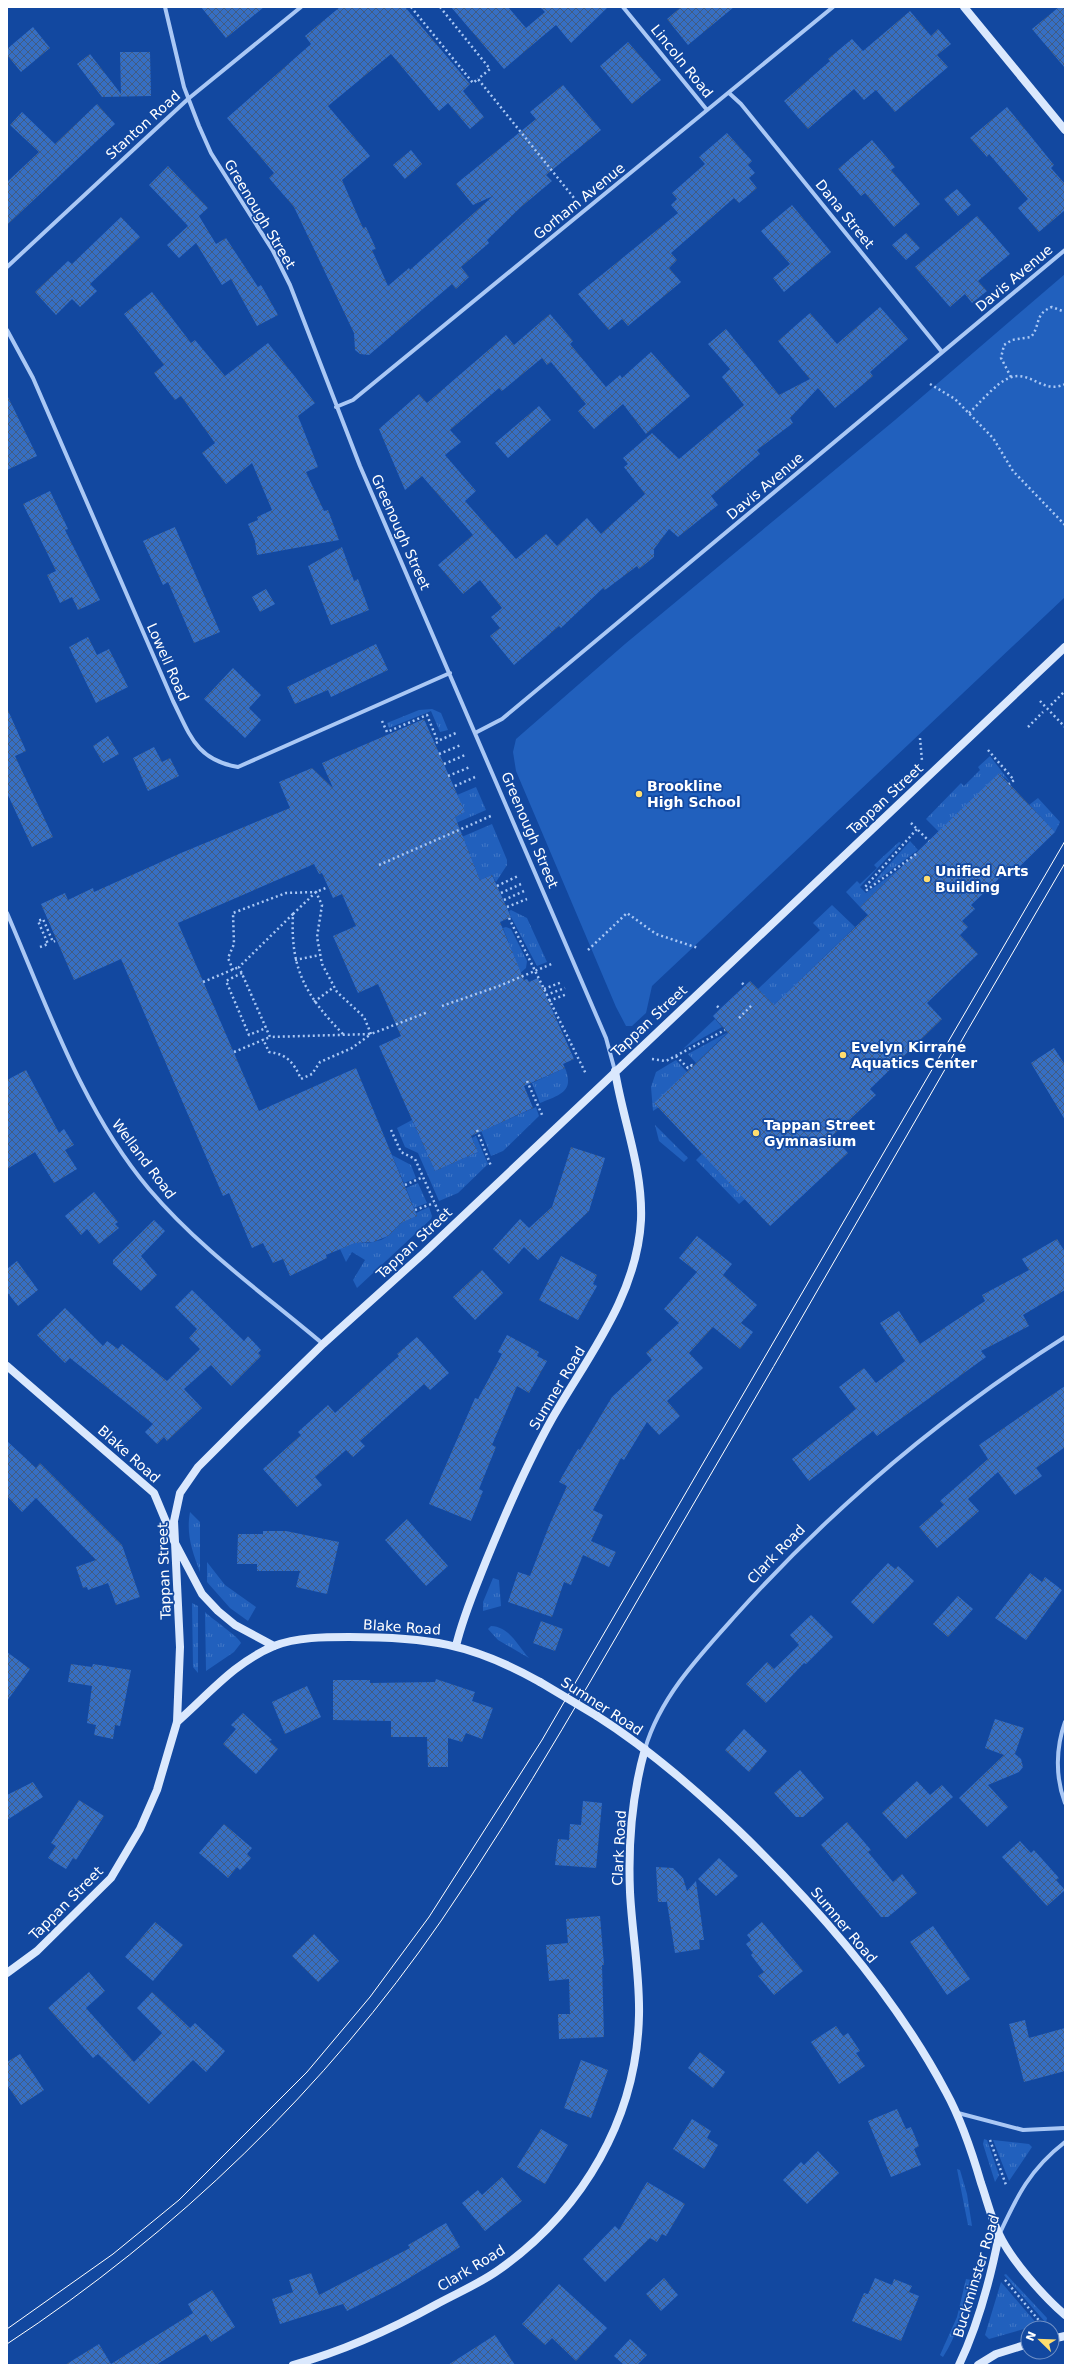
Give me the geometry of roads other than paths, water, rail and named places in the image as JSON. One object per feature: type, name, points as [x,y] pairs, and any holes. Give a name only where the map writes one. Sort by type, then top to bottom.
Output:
[{"type":"street","name":"Greenough Street","points":[[165,7],[188,99],[211,153],[265,236],[281,265],[336,407],[606,1038],[615,1071]]},
{"type":"street","name":"Stanton Road","points":[[7,267],[188,99],[301,7]]},
{"type":"street","name":"Lincoln Road","points":[[623,7],[707,110]]},
{"type":"street","name":"Gorham Avenue","points":[[336,407],[352,400],[834,7]]},
{"type":"street","points":[[964,7],[1065,130]]},
{"type":"street","name":"Dana Street","points":[[729,93],[741,104],[942,352]]},
{"type":"street","name":"Davis Avenue","points":[[475,733],[502,719],[1065,250]]},
{"type":"street","name":"Lowell Road","points":[[7,330],[33,378],[184,726],[195,744],[207,756],[221,764],[238,767],[450,673]]},
{"type":"street","name":"Tappan Street","points":[[7,1973],[37,1951],[111,1878],[151,1805],[177,1722],[180,1646],[174,1542],[176,1506],[180,1493],[198,1467],[323,1344],[429,1247],[1065,647]]},
{"type":"street","name":"Welland Road","points":[[7,913],[66,1051],[116,1144],[149,1188],[184,1226],[217,1258],[323,1344]]},
{"type":"street","name":"Sumner Road","points":[[615,1071],[619,1100],[635,1152],[640,1193],[641,1219],[639,1239],[631,1270],[610,1322],[535,1451],[496,1537],[469,1603],[456,1646],[503,1663],[540,1682],[597,1716],[645,1749],[673,1770],[725,1818],[777,1868],[815,1909],[868,1974],[902,2020],[936,2073],[956,2113],[999,2235],[1014,2259],[1065,2315]]},
{"type":"street","name":"Clark Road","points":[[293,2365],[320,2357],[412,2318],[499,2270],[546,2232],[584,2187],[612,2135],[630,2082],[636,2058],[639,2014],[630,1892],[629,1852],[636,1787],[652,1726],[662,1709],[697,1661],[764,1584],[837,1511],[917,1442],[970,1401],[1065,1337]]},
{"type":"street","name":"Blake Road","points":[[7,1366],[154,1493],[174,1542],[202,1594],[218,1611],[240,1629],[274,1646]]},
{"type":"street","name":"Blake Road","points":[[177,1722],[230,1672],[274,1646],[315,1638],[348,1637],[419,1639],[456,1646]]},
{"type":"street","points":[[1065,1722],[1059,1747],[1058,1769],[1065,1803]]},
{"type":"street","points":[[956,2113],[1023,2130],[1065,2128]]},
{"type":"street","name":"Buckminster Road","points":[[960,2365],[977,2325],[986,2297],[999,2235],[1022,2187],[1041,2164],[1065,2142]]},
{"type":"street","points":[[978,2365],[996,2354],[1020,2346]]},
{"type":"tram line","points":[[7,2329],[113,2254],[179,2200],[307,2072],[370,1997],[429,1917],[542,1740],[1065,841]]},
{"type":"tram line","points":[[7,2344],[69,2301],[130,2255],[244,2154],[298,2099],[348,2042],[396,1983],[441,1921],[503,1826],[562,1730],[1065,863]]},
{"type":"place","name":"Brookline High School","points":[[639,794]]},
{"type":"place","name":"Unified Arts Building","points":[[927,879]]},
{"type":"place","name":"Evelyn Kirrane Aquatics Center","points":[[843,1055]]},
{"type":"place","name":"Tappan Street Gymnasium","points":[[756,1133]]}]
